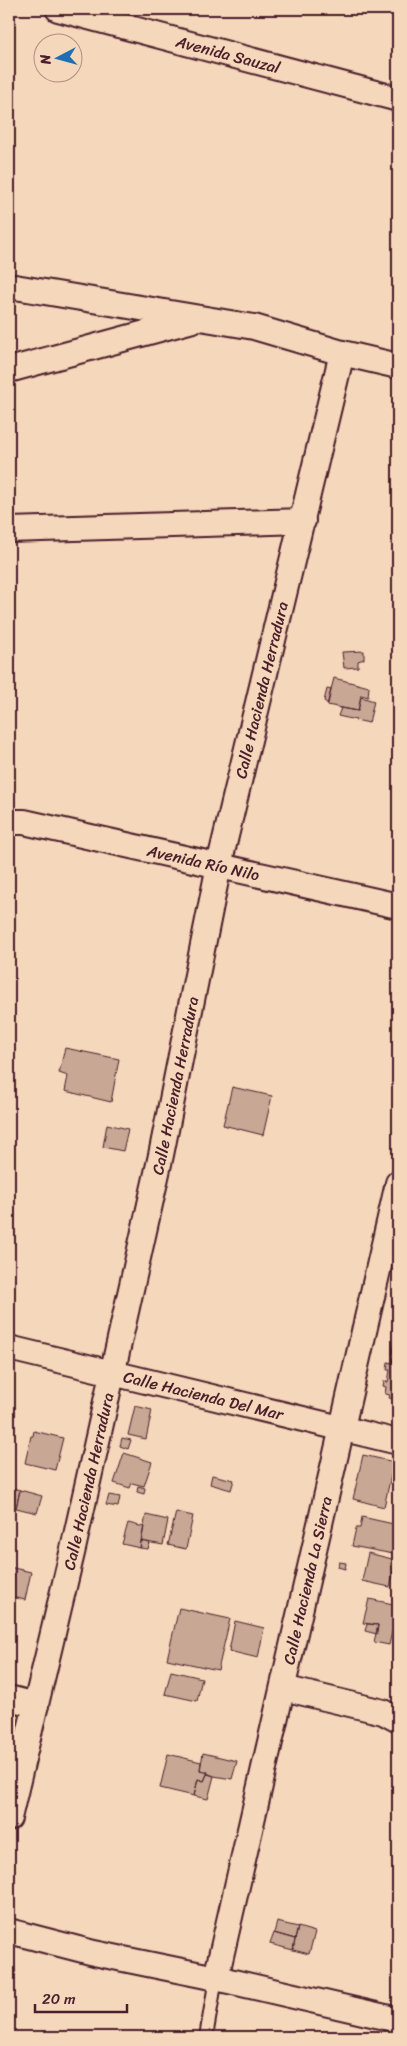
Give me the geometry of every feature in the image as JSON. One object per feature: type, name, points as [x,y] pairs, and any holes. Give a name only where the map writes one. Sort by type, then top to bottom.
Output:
[{"type":"street","name":"Avenida Sauzal","points":[[58,9],[398,99]]},
{"type":"street","points":[[9,286],[254,327],[342,353],[398,366]]},
{"type":"street","points":[[9,370],[202,318]]},
{"type":"street","name":"Calle Hacienda Herradura","points":[[9,1818],[161,1155],[219,865],[342,353]]},
{"type":"street","points":[[9,530],[303,521]]},
{"type":"street","name":"Avenida Río Nilo","points":[[9,822],[24,822],[398,906]]},
{"type":"street","name":"Calle Hacienda La Sierra","points":[[216,1978],[398,1183]]},
{"type":"street","name":"Calle Hacienda Del Mar","points":[[9,1348],[398,1442]]},
{"type":"street","points":[[283,1688],[383,1712],[398,1720]]},
{"type":"street","points":[[9,1698],[36,1705]]},
{"type":"street","points":[[9,1931],[94,1953],[216,1978],[398,2020]]},
{"type":"lane","points":[[206,2037],[216,1978]]},
{"type":"building","points":[[364,651],[364,659],[358,661],[358,667],[344,668],[342,652]]},
{"type":"building","points":[[334,678],[369,687],[368,697],[361,695],[358,711],[327,705]]},
{"type":"building","points":[[327,689],[331,690],[328,704],[324,701]]},
{"type":"building","points":[[361,697],[374,701],[369,723],[338,716],[341,708],[358,711]]},
{"type":"building","points":[[65,1048],[119,1059],[111,1102],[65,1091],[68,1076],[59,1073]]},
{"type":"building","points":[[232,1087],[272,1096],[263,1135],[223,1125]]},
{"type":"building","points":[[107,1124],[128,1129],[123,1151],[103,1147]]},
{"type":"building","points":[[398,1328],[398,1354],[392,1353]]},
{"type":"building","points":[[393,1357],[398,1359],[398,1400],[389,1398],[390,1395],[385,1394],[386,1387],[383,1386],[384,1381],[388,1382],[390,1370],[387,1370],[388,1362],[392,1363]]},
{"type":"building","points":[[135,1406],[152,1410],[146,1439],[128,1435]]},
{"type":"building","points":[[34,1431],[63,1438],[55,1470],[25,1463],[31,1436],[33,1436]]},
{"type":"building","points":[[122,1438],[131,1440],[128,1449],[120,1446]]},
{"type":"building","points":[[124,1453],[152,1462],[144,1486],[132,1483],[130,1488],[114,1483]]},
{"type":"building","points":[[363,1455],[394,1462],[384,1507],[353,1499]]},
{"type":"building","points":[[212,1475],[234,1480],[231,1490],[210,1484]]},
{"type":"building","points":[[138,1486],[145,1488],[144,1494],[137,1492]]},
{"type":"building","points":[[9,1487],[20,1490],[16,1508],[9,1506]]},
{"type":"building","points":[[20,1490],[42,1496],[37,1513],[16,1508]]},
{"type":"building","points":[[109,1495],[120,1497],[118,1507],[106,1505]]},
{"type":"building","points":[[176,1512],[193,1516],[186,1549],[168,1545]]},
{"type":"building","points":[[146,1515],[168,1520],[163,1545],[141,1541]]},
{"type":"building","points":[[362,1517],[398,1525],[398,1555],[352,1546],[356,1528],[360,1528]]},
{"type":"building","points":[[128,1523],[144,1527],[140,1548],[122,1544]]},
{"type":"building","points":[[141,1541],[150,1543],[148,1549],[140,1548]]},
{"type":"building","points":[[368,1553],[396,1560],[390,1587],[362,1581]]},
{"type":"building","points":[[339,1562],[346,1563],[345,1569],[338,1567]]},
{"type":"building","points":[[9,1567],[31,1572],[25,1600],[9,1596]]},
{"type":"building","points":[[369,1599],[398,1605],[389,1645],[374,1642],[378,1625],[363,1623]]},
{"type":"building","points":[[179,1608],[230,1619],[218,1670],[167,1659]]},
{"type":"building","points":[[235,1621],[264,1628],[258,1658],[229,1651]]},
{"type":"building","points":[[367,1624],[378,1625],[377,1634],[365,1631]]},
{"type":"building","points":[[171,1671],[202,1678],[197,1701],[165,1694]]},
{"type":"building","points":[[203,1753],[237,1761],[232,1779],[214,1776],[200,1770]]},
{"type":"building","points":[[168,1754],[201,1762],[200,1770],[208,1772],[204,1781],[198,1779],[194,1796],[160,1788]]},
{"type":"building","points":[[207,1774],[214,1776],[208,1799],[194,1796],[198,1779],[204,1781]]},
{"type":"building","points":[[277,1922],[298,1927],[295,1939],[274,1933]]},
{"type":"building","points":[[298,1927],[315,1932],[309,1954],[293,1950]]},
{"type":"building","points":[[274,1933],[295,1939],[293,1950],[270,1944]]}]
